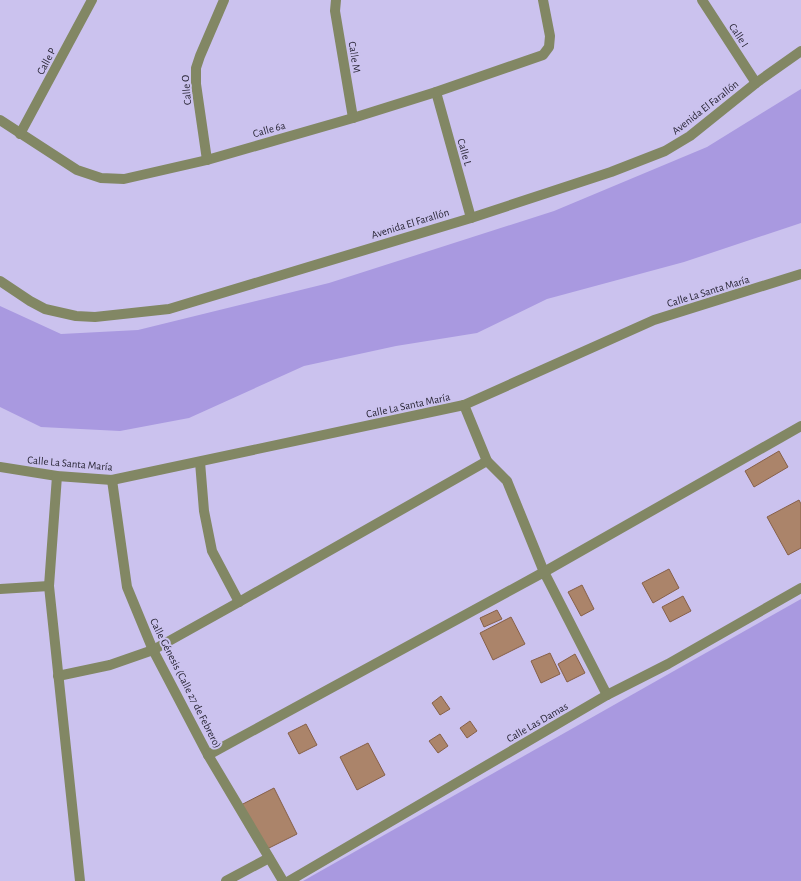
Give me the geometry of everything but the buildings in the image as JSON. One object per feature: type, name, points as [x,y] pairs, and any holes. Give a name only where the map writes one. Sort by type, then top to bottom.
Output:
[{"type":"street","name":"Calle P","points":[[20,134],[92,0]]},
{"type":"street","name":"Calle O","points":[[207,160],[196,84],[196,68],[224,0]]},
{"type":"street","name":"Calle M","points":[[336,0],[335,11],[353,118]]},
{"type":"street","name":"Calle 6a","points":[[0,120],[77,170],[101,178],[124,179],[207,160],[353,118],[436,92],[543,55],[549,47],[550,36],[543,0]]},
{"type":"street","name":"Calle I","points":[[702,0],[756,83]]},
{"type":"street","name":"Avenida El Farallón","points":[[0,281],[30,301],[46,309],[76,316],[95,317],[169,309],[471,218],[611,172],[665,151],[690,136],[756,83],[801,51]]},
{"type":"street","name":"Calle L","points":[[436,92],[471,218]]},
{"type":"street","name":"Calle La Santa María","points":[[0,467],[57,476],[112,480],[464,405],[654,320],[801,274]]},
{"type":"street","points":[[464,405],[487,461],[507,481],[544,572],[607,695]]},
{"type":"street","points":[[208,755],[544,572],[801,426]]},
{"type":"street","points":[[58,676],[110,665],[153,650],[487,461]]},
{"type":"street","points":[[200,462],[204,511],[212,551],[239,602]]},
{"type":"street","points":[[57,476],[49,586],[80,881]]},
{"type":"street","name":"Calle Génesis (Calle 27 de Febrero)","points":[[112,480],[127,587],[153,650],[208,755],[283,881]]},
{"type":"street","points":[[0,589],[49,586]]},
{"type":"street","name":"Calle Las Damas","points":[[289,881],[607,695],[668,664],[801,588]]},
{"type":"street","points":[[226,881],[269,858]]},
{"type":"shaded area","points":[[801,89],[801,223],[684,262],[547,299],[477,333],[396,346],[304,366],[189,418],[120,431],[41,427],[0,407],[0,306],[61,334],[138,330],[329,283],[554,211],[707,147]]},
{"type":"shaded area","points":[[801,599],[801,881],[303,881]]}]
